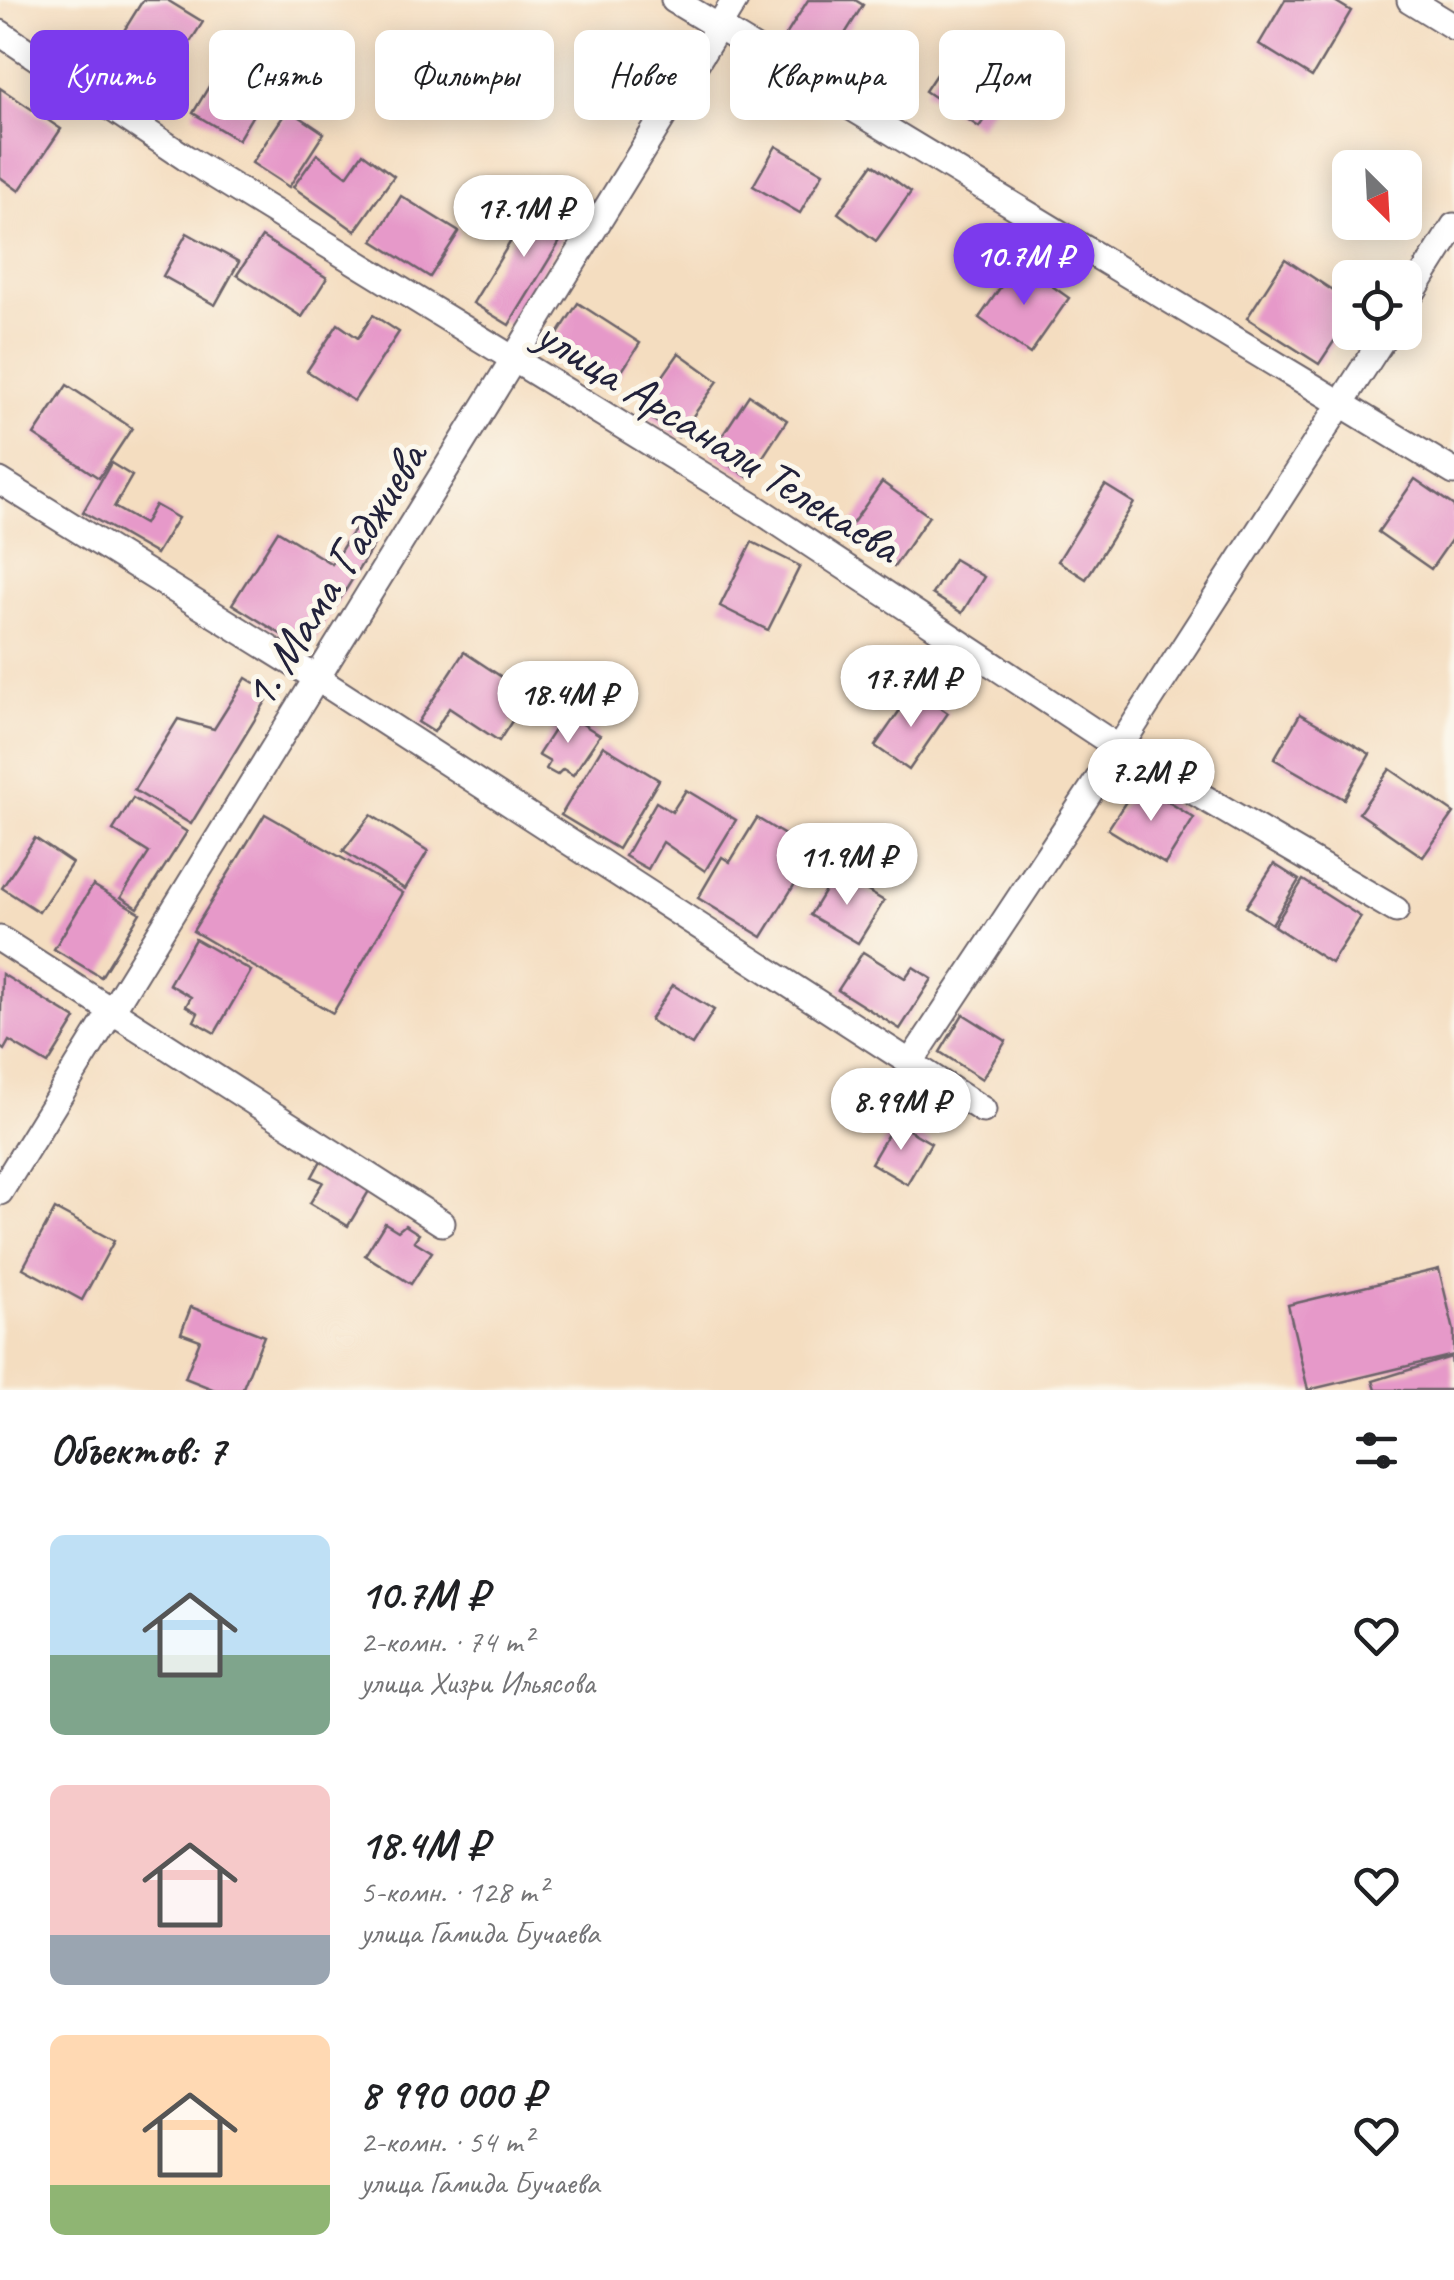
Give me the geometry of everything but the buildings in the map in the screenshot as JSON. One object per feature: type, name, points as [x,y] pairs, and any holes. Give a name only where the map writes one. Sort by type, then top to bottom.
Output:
[{"type":"street","points":[[674,0],[1454,472]]},
{"type":"street","name":"1. Мама Гаджиева","points":[[0,1192],[736,0]]},
{"type":"street","points":[[1410,0],[1454,27]]},
{"type":"street","name":"улица Арсанали Телекаева","points":[[0,32],[186,158],[752,506],[1119,748],[1396,910]]},
{"type":"street","points":[[1422,277],[1454,226]]},
{"type":"street","points":[[910,1063],[1376,350]]},
{"type":"street","points":[[0,480],[318,679],[983,1110]]},
{"type":"street","points":[[0,939],[442,1223]]}]
